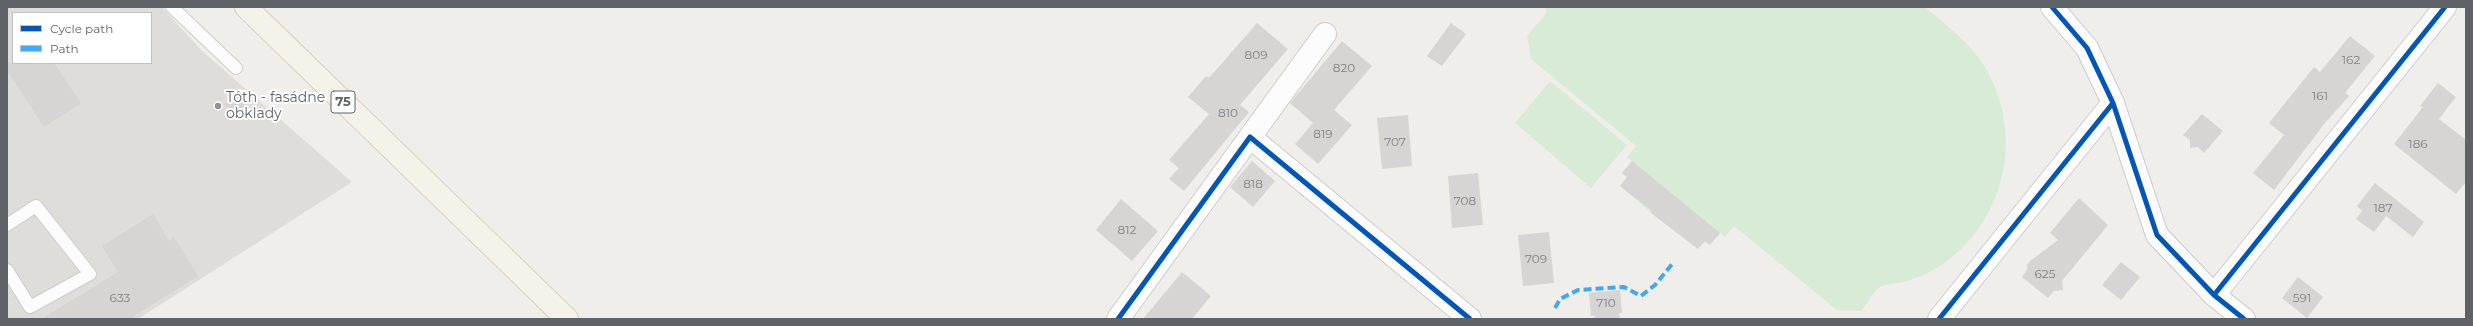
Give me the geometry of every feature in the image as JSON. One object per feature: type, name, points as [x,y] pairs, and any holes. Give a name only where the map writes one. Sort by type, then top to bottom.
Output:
[{"type":"main road","name":"75","points":[[246,7],[567,319]]},
{"type":"street","points":[[2052,7],[2087,48],[2114,103],[2157,235],[2214,295],[2244,319]]},
{"type":"street","points":[[2214,295],[2445,7]]},
{"type":"street","points":[[1118,319],[1325,34]]},
{"type":"street","points":[[1939,319],[2114,103]]},
{"type":"street","points":[[1250,138],[1470,319]]},
{"type":"lane","points":[[172,7],[236,68]]},
{"type":"lane","points":[[7,225],[36,206],[90,274],[30,307],[7,270]]},
{"type":"shaded area","points":[[7,7],[162,7],[201,50],[352,182],[138,319],[7,319]]},
{"type":"green space","points":[[1546,7],[1925,7],[1958,35],[1974,51],[1986,69],[1997,94],[2004,120],[2006,146],[2003,172],[1995,197],[1984,221],[1967,242],[1943,264],[1917,278],[1880,287],[1861,311],[1837,310],[1734,226],[1725,237],[1720,233],[1710,245],[1666,225],[1620,186],[1627,177],[1622,173],[1632,161],[1627,157],[1636,146],[1531,59],[1527,36],[1546,14]]},
{"type":"green space","points":[[1550,81],[1627,145],[1591,188],[1515,123]]},
{"type":"building","points":[[1257,23],[1288,49],[1240,105],[1249,112],[1184,191],[1169,179],[1179,168],[1169,160],[1209,114],[1188,97],[1206,76],[1209,78]]},
{"type":"building","points":[[1451,23],[1466,34],[1442,66],[1427,56]]},
{"type":"building","points":[[2350,36],[2375,56],[2345,93],[2349,96],[2325,123],[2274,190],[2253,173],[2284,135],[2269,123],[2314,67],[2320,72]]},
{"type":"building","points":[[1342,41],[1372,66],[1334,110],[1352,125],[1318,164],[1295,144],[1313,123],[1290,103]]},
{"type":"building","points":[[7,63],[55,64],[81,103],[44,127],[7,71]]},
{"type":"building","points":[[2438,83],[2456,97],[2439,119],[2466,140],[2466,182],[2456,194],[2394,144],[2423,107],[2420,106]]},
{"type":"building","points":[[238,91],[249,102],[236,115],[225,104]]},
{"type":"building","points":[[2202,114],[2223,131],[2204,153],[2198,147],[2190,148],[2190,140],[2183,135]]},
{"type":"building","points":[[1408,115],[1412,166],[1382,169],[1377,118]]},
{"type":"building","points":[[1252,161],[1275,181],[1253,207],[1230,187]]},
{"type":"building","points":[[1632,161],[1720,233],[1710,245],[1705,241],[1698,249],[1651,213],[1652,211],[1620,186],[1627,177],[1622,173]]},
{"type":"building","points":[[1478,173],[1483,225],[1452,228],[1448,176]]},
{"type":"building","points":[[2375,183],[2424,222],[2413,237],[2386,216],[2374,232],[2356,219],[2362,211],[2357,206]]},
{"type":"building","points":[[2079,198],[2108,225],[2062,281],[2063,290],[2054,291],[2048,298],[2022,277],[2027,270],[2027,265],[2030,261],[2058,240],[2050,233]]},
{"type":"building","points":[[1121,199],[1158,231],[1132,261],[1096,230]]},
{"type":"building","points":[[153,214],[169,241],[174,237],[198,276],[129,319],[41,319],[118,272],[102,246]]},
{"type":"building","points":[[1549,232],[1554,283],[1523,286],[1518,235]]},
{"type":"building","points":[[2121,262],[2140,277],[2121,300],[2102,285]]},
{"type":"building","points":[[1182,272],[1211,296],[1192,319],[1143,319]]},
{"type":"building","points":[[2298,277],[2323,297],[2307,318],[2282,298]]},
{"type":"building","points":[[1620,290],[1622,313],[1619,313],[1620,319],[1595,319],[1594,315],[1591,316],[1589,293]]},
{"type":"marked path","points":[[1555,308],[1560,299],[1578,290],[1624,287],[1641,296],[1655,285],[1673,263]]},
{"type":"cycle path","points":[[2052,7],[2087,48],[2113,103],[2157,235],[2214,295],[2244,319]]},
{"type":"cycle path","points":[[2214,295],[2445,7]]},
{"type":"cycle path","points":[[1939,319],[2113,103]]},
{"type":"cycle path","points":[[1118,319],[1250,137],[1470,319]]},
{"type":"place","name":"Tóth - fasádne obklady","points":[[218,106]]}]
